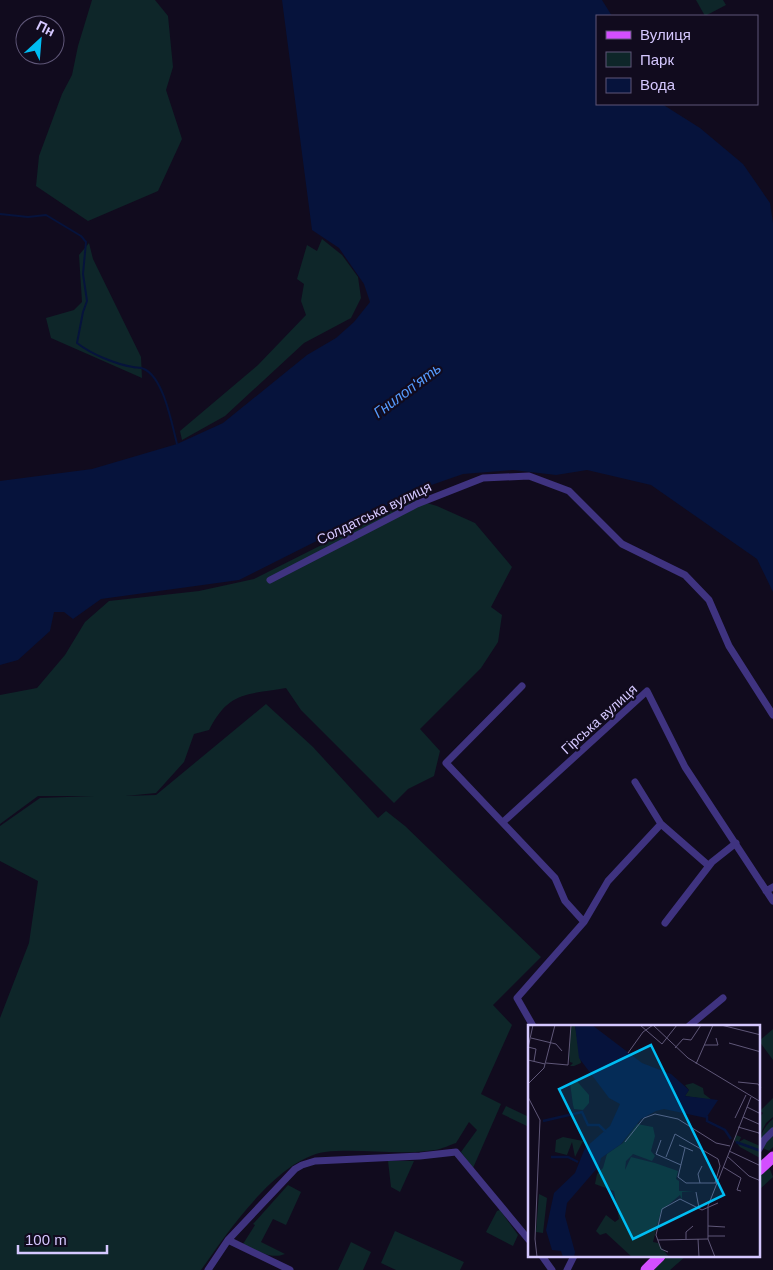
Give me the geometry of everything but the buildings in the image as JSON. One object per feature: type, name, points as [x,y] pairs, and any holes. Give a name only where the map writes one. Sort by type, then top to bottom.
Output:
[{"type":"main road","points":[[760,1169],[773,1157]]},
{"type":"main road","points":[[646,1270],[658,1258]]},
{"type":"street","name":"Солдатська вулиця","points":[[270,580],[423,502],[483,478],[530,476],[569,491],[622,544],[685,575],[709,600],[729,646],[773,715]]},
{"type":"street","points":[[522,686],[446,763],[555,878],[566,902],[584,922]]},
{"type":"street","name":"Гірська вулиця","points":[[503,822],[646,691],[685,767],[773,901]]},
{"type":"street","points":[[635,782],[661,824],[709,866]]},
{"type":"street","points":[[532,1025],[517,998],[584,922],[608,881],[661,824]]},
{"type":"street","points":[[665,923],[709,866],[736,844]]},
{"type":"street","points":[[766,891],[773,887]]},
{"type":"street","points":[[690,1025],[723,998]]},
{"type":"street","points":[[760,1148],[773,1131]]},
{"type":"street","points":[[208,1270],[228,1240],[295,1169],[315,1161],[420,1156],[456,1152],[528,1239]]},
{"type":"street","points":[[228,1240],[290,1270]]},
{"type":"street","points":[[543,1258],[552,1270]]},
{"type":"street","points":[[567,1270],[573,1258]]},
{"type":"green space","points":[[92,0],[155,0],[168,16],[173,67],[166,90],[182,139],[158,191],[88,221],[36,186],[39,156],[62,94],[72,75],[78,46]]},
{"type":"green space","points":[[696,0],[723,0],[726,5],[704,15]]},
{"type":"green space","points":[[322,239],[342,255],[358,277],[361,298],[351,318],[304,343],[225,416],[182,440],[180,431],[258,365],[306,315],[301,301],[304,284],[297,279],[307,245],[317,251]]},
{"type":"green space","points":[[89,243],[93,259],[141,357],[142,378],[51,338],[46,318],[74,310],[82,302],[79,255]]},
{"type":"green space","points":[[413,499],[437,506],[475,523],[512,567],[491,607],[502,615],[498,642],[481,668],[420,729],[440,751],[434,776],[408,789],[394,803],[301,710],[286,688],[249,694],[232,701],[216,717],[209,730],[194,734],[184,762],[156,793],[125,796],[156,795],[266,704],[313,747],[378,818],[386,811],[405,826],[541,957],[493,1005],[512,1025],[481,1094],[501,1104],[473,1168],[461,1152],[477,1130],[469,1122],[456,1143],[438,1149],[422,1152],[325,1152],[307,1158],[289,1168],[272,1183],[239,1218],[201,1270],[0,1270],[0,1018],[29,943],[38,881],[0,861],[0,826],[40,798],[94,796],[38,796],[0,824],[0,695],[37,688],[65,655],[85,622],[109,601],[199,591],[254,579]]},
{"type":"green space","points":[[773,1029],[773,1060],[760,1042],[760,1040]]},
{"type":"green space","points":[[773,1098],[773,1117],[766,1123],[760,1135],[760,1117],[763,1113],[760,1111]]},
{"type":"green space","points":[[506,1106],[528,1117],[528,1127],[502,1114]]},
{"type":"green space","points":[[773,1119],[773,1147],[769,1151],[760,1146],[760,1138],[767,1124]]},
{"type":"green space","points":[[388,1161],[414,1161],[400,1192],[391,1187]]},
{"type":"green space","points":[[769,1167],[773,1177],[760,1189],[760,1175]]},
{"type":"green space","points":[[288,1185],[301,1192],[286,1225],[273,1219],[261,1242],[285,1254],[279,1256],[269,1255],[243,1244],[255,1225],[253,1224]]},
{"type":"green space","points":[[500,1210],[518,1235],[513,1246],[486,1232],[497,1211]]},
{"type":"green space","points":[[395,1231],[464,1262],[460,1270],[396,1270],[381,1263]]},
{"type":"green space","points":[[351,1242],[371,1252],[363,1270],[338,1270]]},
{"type":"green space","points":[[665,1258],[684,1258],[670,1270],[653,1270]]},
{"type":"water","name":"Гнилоп'ять","points":[[282,0],[602,0],[611,15],[596,15],[596,105],[664,105],[700,128],[743,164],[770,203],[773,223],[773,592],[757,559],[651,485],[587,470],[556,475],[513,470],[463,474],[420,489],[239,580],[101,599],[73,619],[64,612],[54,612],[50,631],[18,660],[0,665],[0,481],[92,469],[177,444],[223,423],[307,355],[336,338],[354,322],[370,302],[364,284],[339,248],[312,230]]},
{"type":"waterway","points":[[0,214],[28,217],[46,215],[81,236],[86,242],[83,274],[87,301],[77,343],[104,358],[126,366],[143,368],[151,374],[162,392],[170,414],[177,444]]}]
